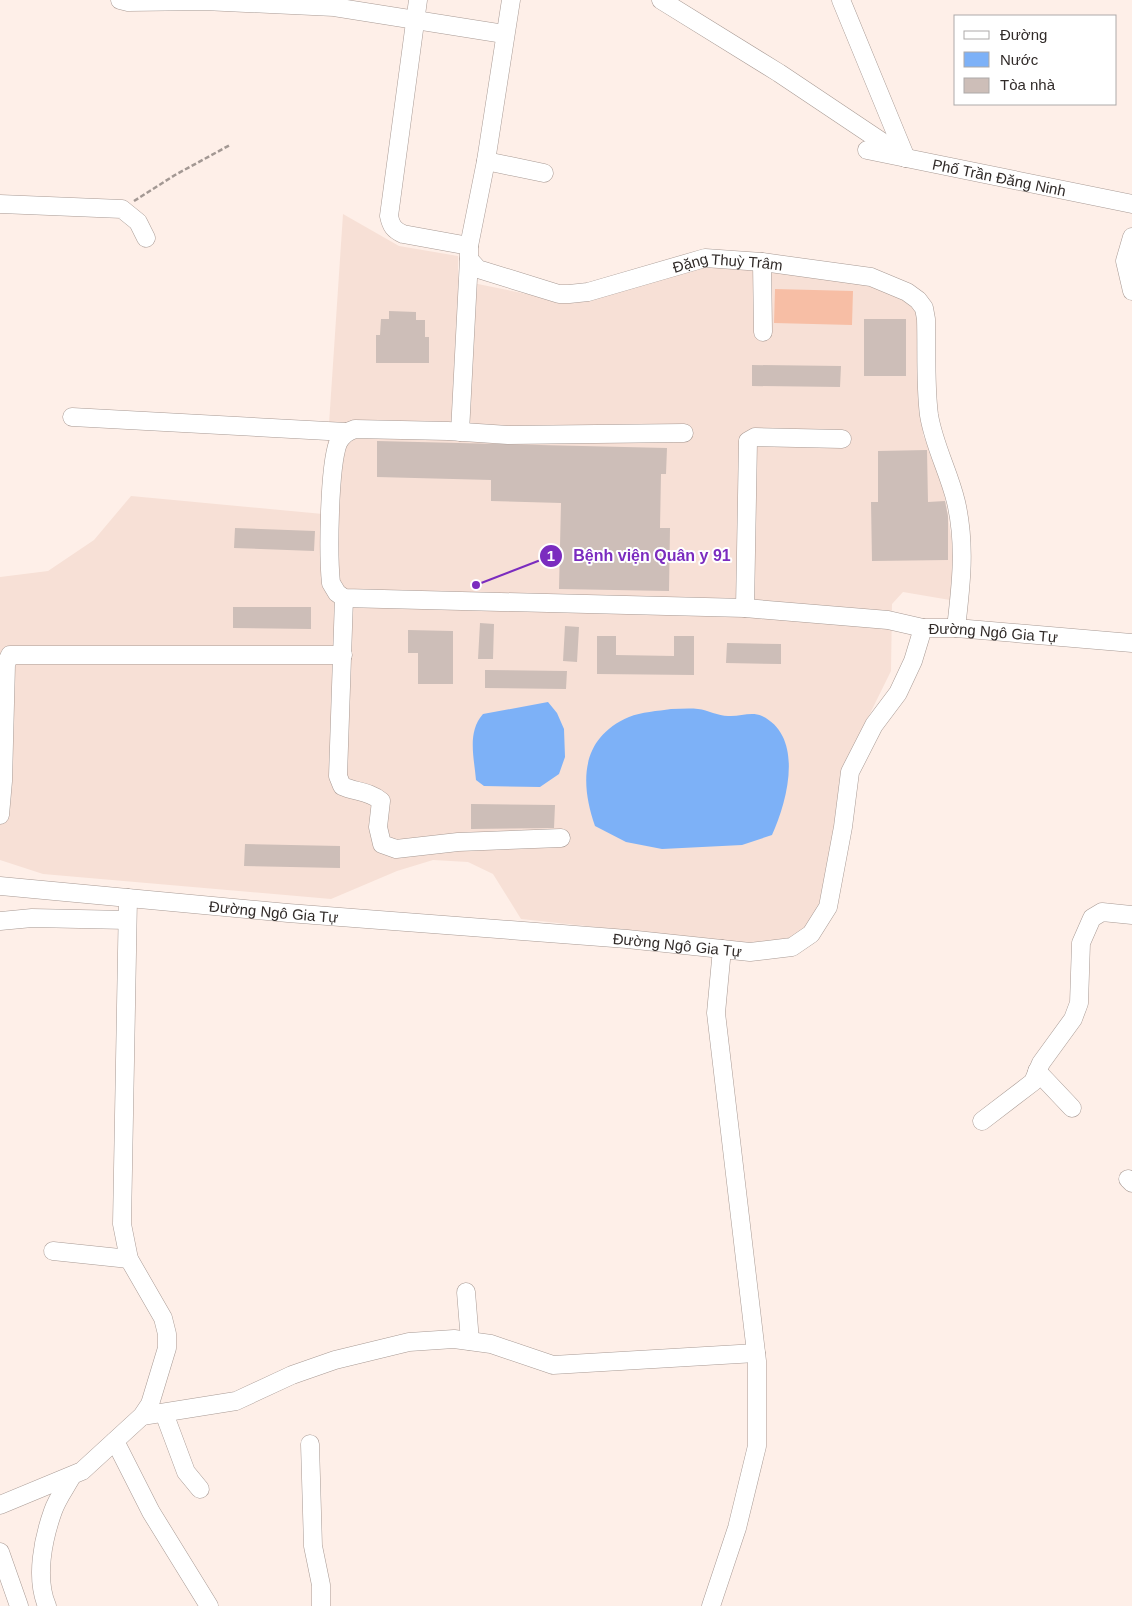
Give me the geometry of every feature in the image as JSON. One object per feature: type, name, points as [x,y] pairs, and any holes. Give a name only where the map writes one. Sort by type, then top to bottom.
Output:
[{"type":"street","points":[[120,0],[128,2],[204,0],[334,7],[504,34]]},
{"type":"street","points":[[418,0],[390,216],[391,224],[395,231],[403,234],[469,252]]},
{"type":"street","points":[[460,432],[469,252],[486,161],[504,34],[511,0]]},
{"type":"street","points":[[841,0],[906,158]]},
{"type":"street","points":[[664,1],[779,73],[906,158]]},
{"type":"street","name":"Phố Trần Đăng Ninh","points":[[867,150],[1132,204]]},
{"type":"street","points":[[486,161],[544,173]]},
{"type":"street","points":[[0,204],[122,209],[138,222],[146,238]]},
{"type":"street","points":[[1132,237],[1125,260],[1132,291]]},
{"type":"street","name":"Đặng Thuỳ Trâm","points":[[469,252],[478,269],[559,294],[588,292],[705,258],[762,262],[871,277],[907,292],[918,300],[924,308],[926,319],[929,414],[935,443],[947,469],[957,504],[961,534],[964,564],[956,628]]},
{"type":"street","points":[[762,262],[763,332]]},
{"type":"street","points":[[72,417],[346,432],[355,429],[567,436],[684,433]]},
{"type":"street","points":[[346,432],[338,443],[333,475],[330,568],[331,583],[337,593],[344,598],[745,608],[888,620],[923,628]]},
{"type":"street","points":[[745,608],[748,441],[756,437],[842,439]]},
{"type":"street","points":[[344,598],[338,776],[342,786],[372,794],[381,801],[378,827],[382,844],[396,848],[458,842],[561,838]]},
{"type":"street","name":"Đường Ngô Gia Tự","points":[[0,886],[383,921],[627,939],[750,952],[792,947],[811,934],[828,907],[843,827],[850,772],[874,725],[898,693],[913,661],[923,628],[956,628],[1132,643]]},
{"type":"street","points":[[0,815],[3,781],[6,664],[10,655],[343,655]]},
{"type":"street","points":[[0,1505],[82,1471],[142,1416],[153,1395],[167,1348],[168,1334],[163,1318],[130,1259],[122,1224],[128,898]]},
{"type":"street","points":[[982,1121],[1033,1082],[1037,1071],[1077,1011],[1081,943],[1092,918],[1102,912],[1132,915]]},
{"type":"street","points":[[0,921],[32,918],[127,920]]},
{"type":"street","points":[[710,1606],[737,1528],[757,1446],[756,1353],[716,1013],[722,949]]},
{"type":"street","points":[[1037,1071],[1072,1108]]},
{"type":"street","points":[[53,1251],[130,1259]]},
{"type":"street","points":[[466,1292],[470,1341]]},
{"type":"street","points":[[142,1416],[236,1401],[292,1375],[318,1366],[409,1342],[454,1339],[491,1344],[553,1364],[756,1353]]},
{"type":"street","points":[[164,1413],[186,1472],[200,1489]]},
{"type":"street","points":[[115,1440],[151,1512],[209,1606]]},
{"type":"street","points":[[310,1444],[313,1546],[321,1585],[321,1606]]},
{"type":"street","points":[[47,1606],[42,1594],[41,1560],[53,1510],[72,1476]]},
{"type":"street","points":[[0,1552],[19,1606]]},
{"type":"path","points":[[122,209],[175,175],[230,145]]},
{"type":"shaded area","points":[[343,214],[399,246],[458,256],[458,280],[537,296],[706,264],[856,281],[891,293],[919,310],[923,435],[939,471],[946,504],[954,556],[950,600],[903,592],[892,604],[891,671],[849,756],[820,905],[805,929],[790,941],[763,945],[521,919],[493,874],[468,862],[433,860],[397,871],[331,899],[43,874],[0,860],[0,577],[48,571],[94,540],[131,496],[323,514]]},
{"type":"shaded area","points":[[775,289],[853,291],[852,325],[774,323]]},
{"type":"water","points":[[548,702],[557,713],[564,729],[565,757],[559,774],[540,787],[484,786],[476,780],[473,737],[478,721],[483,714]]},
{"type":"water","points":[[671,709],[698,709],[728,716],[758,715],[775,726],[784,739],[788,754],[789,771],[783,805],[772,835],[742,845],[662,849],[626,842],[595,826],[587,794],[586,778],[588,763],[593,749],[601,737],[613,726],[629,717]]},
{"type":"building","points":[[389,311],[416,312],[416,320],[425,320],[425,337],[429,337],[429,363],[376,363],[376,335],[380,335],[381,319],[389,319]]},
{"type":"building","points":[[864,319],[906,319],[906,376],[864,376]]},
{"type":"building","points":[[752,365],[841,366],[840,387],[752,386]]},
{"type":"building","points":[[377,441],[667,448],[666,474],[661,474],[660,528],[670,528],[669,591],[559,589],[561,503],[491,501],[491,480],[377,477]]},
{"type":"building","points":[[927,450],[928,502],[945,501],[948,516],[948,560],[872,561],[871,502],[878,502],[878,451]]},
{"type":"building","points":[[235,528],[315,531],[314,551],[234,548]]},
{"type":"building","points":[[233,607],[311,607],[311,629],[233,628]]},
{"type":"building","points":[[480,623],[494,624],[493,659],[478,659]]},
{"type":"building","points":[[565,626],[579,627],[577,662],[563,661]]},
{"type":"building","points":[[408,630],[453,631],[453,684],[418,684],[418,653],[408,653]]},
{"type":"building","points":[[597,636],[616,636],[616,655],[674,656],[674,636],[694,636],[694,675],[597,674]]},
{"type":"building","points":[[727,643],[781,644],[781,664],[726,663]]},
{"type":"building","points":[[485,670],[567,671],[566,689],[485,688]]},
{"type":"building","points":[[471,804],[555,805],[554,828],[471,829]]},
{"type":"building","points":[[245,844],[340,846],[340,868],[244,866]]},
{"type":"place","name":"Bệnh viện Quân y 91","points":[[476,585]]}]
